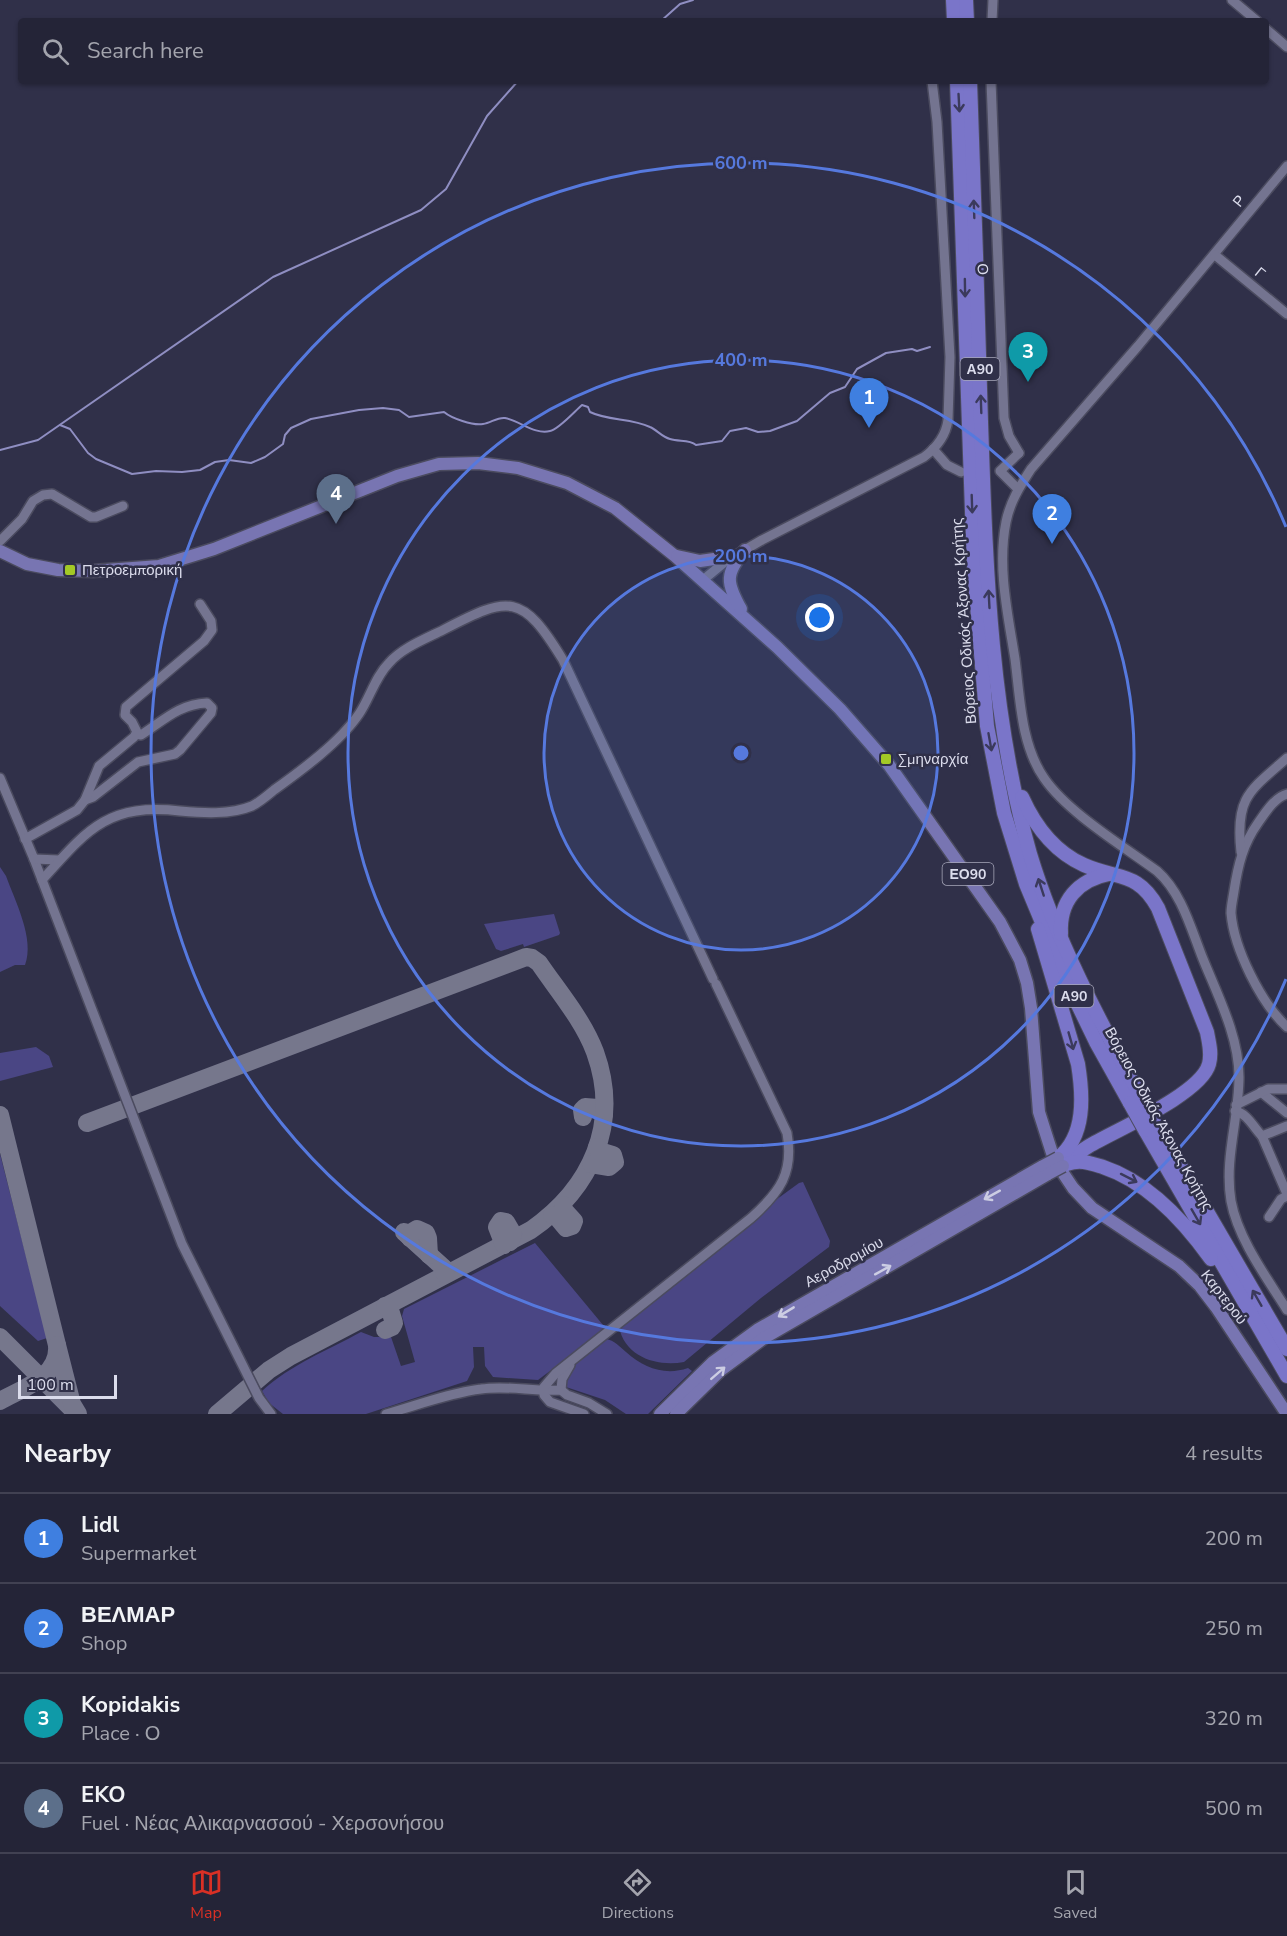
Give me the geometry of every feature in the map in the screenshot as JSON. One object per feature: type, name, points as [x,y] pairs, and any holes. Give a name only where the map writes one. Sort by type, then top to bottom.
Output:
[{"type":"highway","points":[[953,0],[954,18]]},
{"type":"highway","points":[[966,0],[967,18]]},
{"type":"highway","name":"Βόρειος Οδικός Άξονας Κρήτης","points":[[957,84],[974,569],[987,726],[995,772],[1004,813],[1026,884],[1066,980],[1096,1042],[1136,1100]]},
{"type":"highway","name":"Βόρειος Οδικός Άξονας Κρήτης","points":[[970,84],[983,467],[993,657],[1018,809],[1041,886],[1062,941],[1136,1100],[1242,1299],[1287,1376]]},
{"type":"highway","points":[[993,657],[1017,777],[1031,816],[1047,837],[1065,854],[1084,865],[1126,877],[1141,884],[1151,895],[1207,1032],[1211,1049],[1209,1066],[1198,1082],[1183,1093],[1065,1159]]},
{"type":"highway","points":[[1062,941],[1062,918],[1065,906],[1073,893],[1095,877],[1111,874]]},
{"type":"highway","points":[[1026,884],[1042,947],[1078,1064],[1082,1087],[1077,1127],[1065,1159]]},
{"type":"highway","name":"Βόρειος Οδικός Άξονας Κρήτης","points":[[1150,1127],[1287,1349]]},
{"type":"highway","points":[[1065,1159],[1089,1162],[1107,1168],[1139,1184],[1193,1236],[1242,1299]]},
{"type":"main road","name":"ΕΟ90","points":[[0,551],[27,564],[58,570],[104,571],[159,566],[214,549],[404,474],[439,465],[478,463],[504,465],[535,472],[584,490],[615,508],[675,556],[746,618],[822,691],[889,765],[966,872],[1009,938],[1020,960],[1027,983],[1033,1024],[1039,1112],[1065,1159]]},
{"type":"main road","points":[[675,556],[700,561],[740,553]]},
{"type":"main road","points":[[740,553],[729,577],[732,591],[746,618]]},
{"type":"main road","name":"Αεροδρομίου","points":[[676,1414],[721,1370],[764,1338],[1065,1159]]},
{"type":"main road","name":"Καρτερού","points":[[1065,1159],[1073,1188],[1092,1208],[1179,1266],[1200,1286],[1287,1414]]},
{"type":"main road","name":"Αεροδρομίου","points":[[660,1414],[713,1362],[757,1330],[1046,1170]]},
{"type":"street","points":[[993,5],[999,0]]},
{"type":"street","points":[[1232,0],[1253,18]]},
{"type":"street","points":[[1269,32],[1287,47]]},
{"type":"street","points":[[703,580],[740,553],[792,524],[924,457],[933,450],[947,426],[950,357],[937,122],[932,84]]},
{"type":"street","name":"Ο","points":[[991,84],[1004,418],[1009,436],[1019,453]]},
{"type":"street","name":"Ρ","points":[[1287,166],[1215,255],[1037,461],[1011,504],[1005,530],[1005,591],[1024,723],[1033,758],[1043,778],[1064,801],[1157,871],[1173,890],[1186,915],[1230,1031],[1238,1068],[1230,1157],[1232,1201],[1243,1235],[1283,1296],[1287,1311]]},
{"type":"street","name":"Γ","points":[[1215,255],[1287,314]]},
{"type":"street","points":[[933,450],[947,465],[961,472]]},
{"type":"street","points":[[1018,489],[996,471],[1019,453],[1037,461]]},
{"type":"street","points":[[0,541],[22,519],[33,501],[43,495],[52,494],[91,517],[123,506]]},
{"type":"street","points":[[25,839],[77,810],[99,766],[136,734],[136,727],[125,715],[126,707],[204,640],[212,630],[211,621],[200,604]]},
{"type":"street","points":[[42,880],[59,860],[93,828],[123,813],[153,809],[202,813],[252,806],[303,770],[346,729],[360,713],[376,681],[391,660],[482,609],[504,605],[515,607],[535,620],[563,660],[787,1133],[789,1158],[785,1177],[776,1193],[751,1218],[556,1373],[546,1384],[543,1390],[546,1399],[584,1414]]},
{"type":"street","points":[[84,800],[93,797],[138,762],[174,754],[180,750],[211,713],[212,708],[207,703],[193,704],[170,714],[141,735],[136,734]]},
{"type":"street","points":[[1287,758],[1250,790],[1245,799],[1239,829],[1241,852],[1231,913],[1240,950],[1259,992],[1277,1018],[1287,1027]]},
{"type":"street","points":[[0,778],[34,859],[182,1244],[259,1398],[272,1414]]},
{"type":"street","points":[[1241,852],[1266,812],[1282,795],[1287,794]]},
{"type":"street","points":[[34,859],[59,860]]},
{"type":"street","points":[[1269,1217],[1281,1199],[1287,1195],[1262,1136],[1236,1108],[1261,1092],[1287,1089]]},
{"type":"street","points":[[1261,1092],[1287,1113]]},
{"type":"street","points":[[1262,1136],[1287,1126]]},
{"type":"street","points":[[561,1390],[562,1378],[578,1356]]},
{"type":"street","points":[[386,1414],[482,1388],[513,1387],[561,1390],[607,1414]]},
{"type":"shaded area","points":[[0,867],[19,908],[28,944],[25,965],[15,965],[0,972]]},
{"type":"shaded area","points":[[554,914],[559,935],[524,947],[523,944],[501,951],[496,949],[484,924]]},
{"type":"shaded area","points":[[36,1047],[49,1056],[53,1067],[0,1081],[0,1053]]},
{"type":"shaded area","points":[[0,1154],[47,1338],[38,1341],[0,1306]]},
{"type":"shaded area","points":[[803,1182],[830,1241],[829,1247],[761,1298],[684,1362],[653,1361],[635,1353],[628,1346],[619,1327],[773,1202]]},
{"type":"shaded area","points":[[535,1243],[603,1325],[603,1331],[538,1380],[493,1377],[485,1366],[484,1347],[473,1347],[474,1367],[467,1381],[366,1414],[283,1414],[269,1403],[262,1391],[285,1373],[361,1332],[374,1337],[391,1337],[401,1366],[415,1362],[402,1316],[404,1309]]},
{"type":"shaded area","points":[[606,1339],[614,1342],[633,1358],[655,1369],[671,1371],[688,1368],[692,1371],[648,1414],[626,1414],[605,1400],[566,1387],[570,1373],[580,1359]]},
{"type":"waterway","points":[[664,18],[680,4],[693,0]]},
{"type":"waterway","points":[[0,450],[38,440],[273,277],[421,210],[446,189],[487,116],[515,84]]},
{"type":"waterway","points":[[60,425],[70,429],[88,453],[96,459],[132,474],[200,470],[215,462],[229,460],[251,463],[265,457],[283,444],[285,435],[291,428],[311,419],[383,408],[399,410],[409,417],[444,412],[474,424],[505,418],[544,432],[553,430],[582,405],[597,415],[643,424],[667,438],[696,445],[722,441],[730,431],[746,428],[758,432],[770,431],[797,421],[830,393],[845,387],[857,369],[886,353],[912,349],[917,351],[930,347]]},
{"type":"taxiway","points":[[87,1123],[526,957],[539,963],[577,1017],[590,1040],[602,1079],[604,1104],[602,1129],[595,1152],[570,1195],[531,1230],[291,1356],[269,1370],[217,1414]]},
{"type":"taxiway","points":[[583,1117],[582,1110],[585,1107],[598,1108],[604,1114]]},
{"type":"taxiway","points":[[0,1115],[57,1345]]},
{"type":"taxiway","points":[[591,1164],[609,1167],[615,1162],[613,1155],[600,1151],[597,1147]]},
{"type":"taxiway","points":[[552,1215],[556,1216],[566,1228],[572,1226],[574,1221],[564,1210],[563,1205]]},
{"type":"taxiway","points":[[504,1245],[497,1227],[501,1221],[506,1222],[513,1234],[510,1242]]},
{"type":"taxiway","points":[[410,1238],[412,1232],[417,1229],[426,1233],[429,1255]]},
{"type":"taxiway","points":[[404,1232],[446,1270],[445,1274]]},
{"type":"taxiway","points":[[385,1306],[390,1310],[394,1323],[392,1327],[385,1330]]},
{"type":"taxiway","points":[[0,1337],[73,1410]]},
{"type":"taxiway","points":[[0,1401],[29,1386],[46,1373],[53,1365],[57,1345],[72,1404],[78,1414]]},
{"type":"place","name":"Kopidakis","points":[[1028,382]]},
{"type":"place","name":"Lidl","points":[[869,428]]},
{"type":"place","name":"EKO","points":[[336,524]]},
{"type":"place","name":"ΒΕΛΜΑΡ","points":[[1052,544]]},
{"type":"place","name":"Πετροεμπορική","points":[[70,570]]},
{"type":"place","name":"Σμηναρχία","points":[[886,759]]}]
